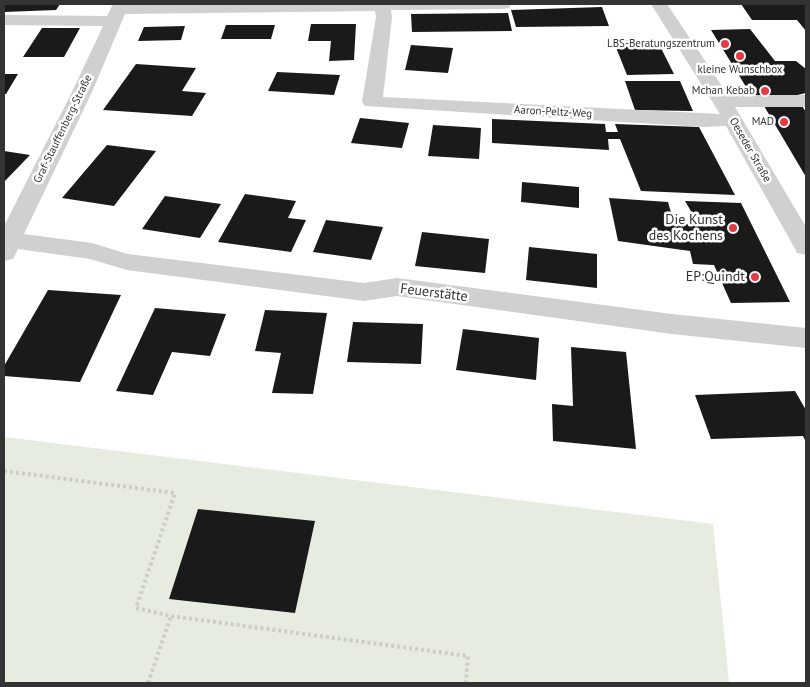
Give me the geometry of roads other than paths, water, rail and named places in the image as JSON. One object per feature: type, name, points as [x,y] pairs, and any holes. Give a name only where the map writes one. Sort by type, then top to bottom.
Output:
[{"type":"street","points":[[4,20],[117,11],[503,4]]},
{"type":"street","name":"Oeseder Straße","points":[[659,4],[799,221],[806,248]]},
{"type":"street","name":"Aaron-Peltz-Weg","points":[[382,5],[384,17],[372,102],[733,120]]},
{"type":"street","name":"Graf-Stauffenberg-Straße","points":[[5,244],[82,92],[117,11]]},
{"type":"street","points":[[722,101],[806,101]]},
{"type":"street","name":"Feuerstätte","points":[[5,244],[92,251],[127,262],[364,292],[397,287],[672,324],[806,338]]},
{"type":"place","name":"LBS-Beratungszentrum","points":[[725,44]]},
{"type":"place","name":"kleine Wunschbox","points":[[740,56]]},
{"type":"place","name":"Mchan Kebab","points":[[765,91]]},
{"type":"place","name":"MAD","points":[[784,122]]},
{"type":"place","name":"Die Kunst des Kochens","points":[[733,228]]},
{"type":"place","name":"EP:Quindt","points":[[755,277]]}]
